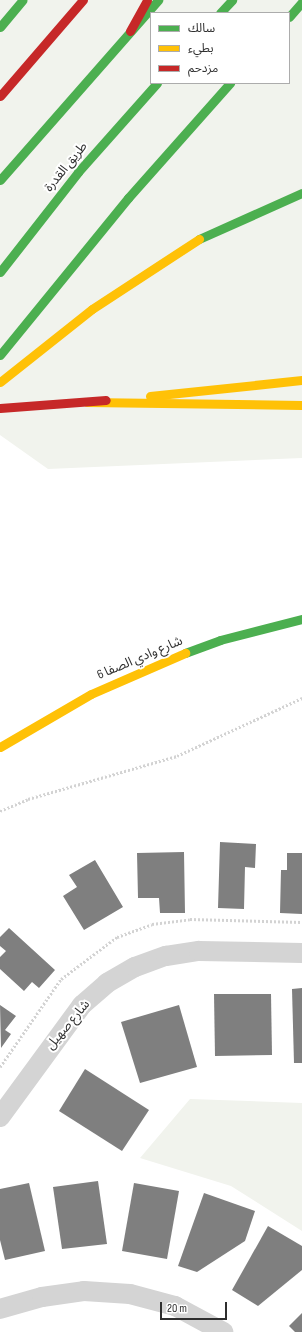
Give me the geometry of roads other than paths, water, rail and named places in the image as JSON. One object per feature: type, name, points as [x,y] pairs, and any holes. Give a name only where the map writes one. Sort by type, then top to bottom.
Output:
[{"type":"main road","points":[[0,27],[23,0]]},
{"type":"main road","points":[[0,96],[83,0]]},
{"type":"main road","points":[[130,31],[148,0]]},
{"type":"main road","points":[[0,180],[158,0]]},
{"type":"main road","points":[[221,12],[232,0]]},
{"type":"main road","points":[[290,16],[302,2]]},
{"type":"main road","name":"طريق القدرة","points":[[0,272],[78,172],[156,84]]},
{"type":"main road","points":[[0,355],[128,198],[229,84]]},
{"type":"main road","points":[[0,382],[92,309],[176,252],[222,226],[302,193]]},
{"type":"main road","points":[[0,408],[87,402],[302,380]]},
{"type":"main road","points":[[87,402],[302,405]]},
{"type":"main road","name":"شارع وادي الصفا 6","points":[[0,747],[91,694],[146,668],[220,640],[302,619]]},
{"type":"street","name":"شارع صهيل","points":[[0,1117],[82,1005],[107,983],[135,966],[166,956],[199,951],[302,953]]},
{"type":"street","points":[[0,1309],[42,1297],[84,1291],[130,1294],[174,1306],[223,1332]]}]
